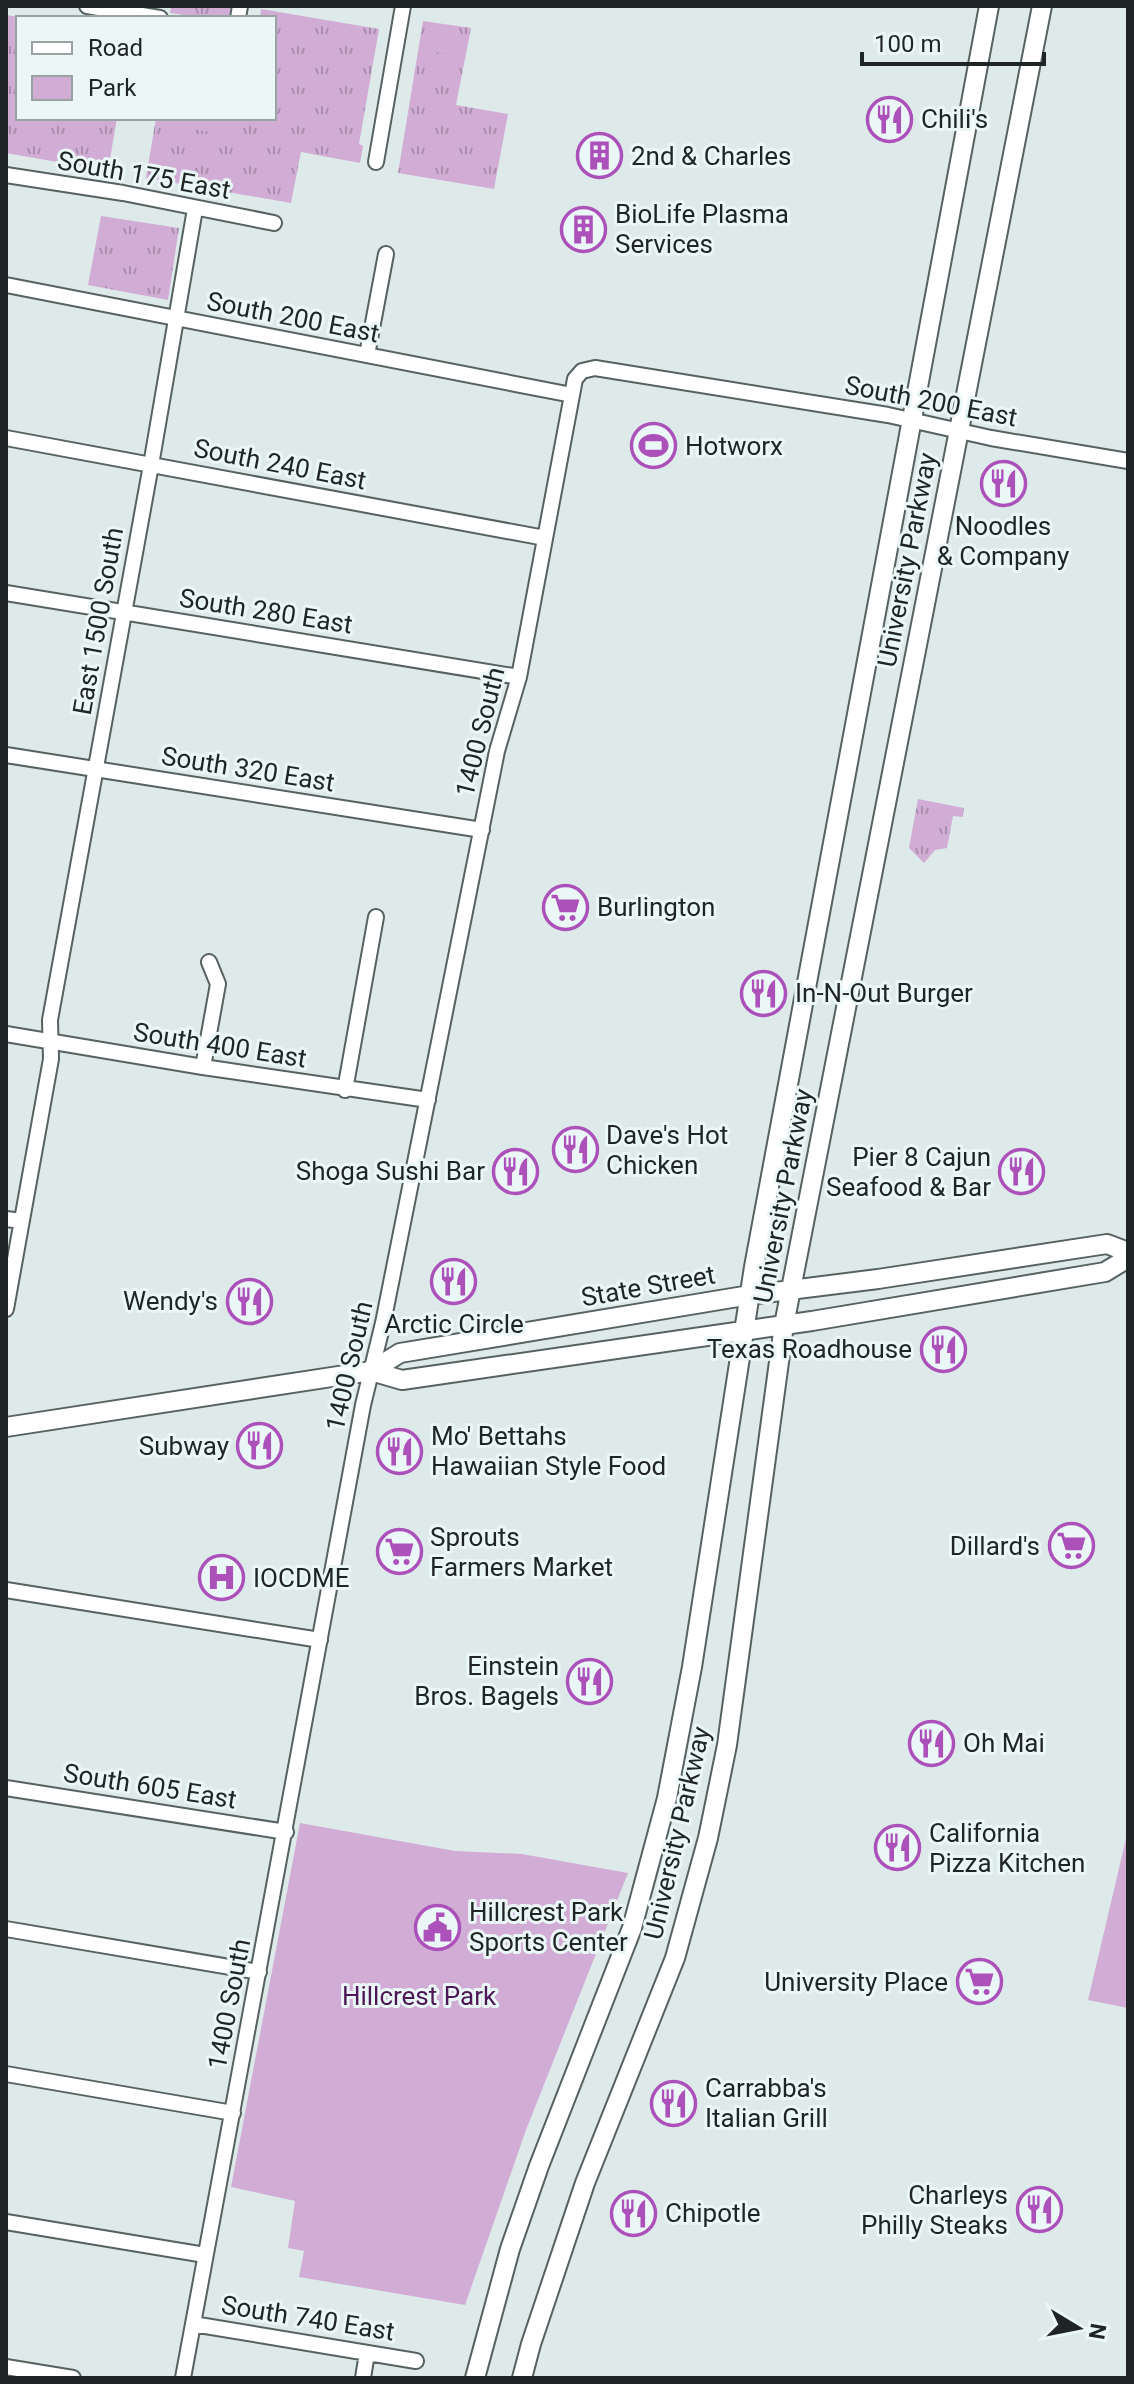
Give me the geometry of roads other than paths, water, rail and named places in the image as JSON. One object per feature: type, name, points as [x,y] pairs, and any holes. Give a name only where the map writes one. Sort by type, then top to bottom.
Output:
[{"type":"main road","name":"University Parkway","points":[[475,2378],[497,2291],[524,2207],[632,1928],[677,1750],[750,1295],[989,6]]},
{"type":"main road","name":"University Parkway","points":[[522,2378],[585,2183],[675,1958],[693,1899],[727,1745],[784,1325],[1042,6]]},
{"type":"main road","name":"State Street","points":[[6,1427],[371,1371],[400,1353],[750,1295],[1107,1244],[1128,1252]]},
{"type":"main road","name":"State Street","points":[[371,1371],[402,1380],[784,1325],[1105,1272],[1128,1258]]},
{"type":"street","points":[[87,6],[148,16]]},
{"type":"street","points":[[376,162],[403,6]]},
{"type":"street","name":"South 175 East","points":[[6,175],[123,193],[274,223]]},
{"type":"street","name":"East 1500 South","points":[[6,1309],[51,1059],[50,1020],[195,209]]},
{"type":"street","points":[[367,355],[386,254]]},
{"type":"street","name":"South 200 East","points":[[6,285],[572,395]]},
{"type":"street","name":"South 200 East","points":[[582,371],[595,368],[913,421],[1128,461]]},
{"type":"street","name":"1400 South","points":[[183,2378],[363,1405],[383,1323],[497,751],[519,677],[575,379],[582,371]]},
{"type":"street","name":"South 240 East","points":[[6,438],[545,538]]},
{"type":"street","name":"South 280 East","points":[[6,593],[519,677]]},
{"type":"street","name":"South 320 East","points":[[6,755],[482,830]]},
{"type":"street","points":[[345,1090],[376,917]]},
{"type":"street","points":[[203,1067],[218,984],[209,962]]},
{"type":"street","name":"South 400 East","points":[[6,1034],[345,1090],[428,1100]]},
{"type":"street","points":[[6,1219],[22,1221]]},
{"type":"street","points":[[6,1590],[320,1640]]},
{"type":"street","name":"South 605 East","points":[[6,1788],[286,1832]]},
{"type":"street","points":[[6,1929],[259,1972]]},
{"type":"street","points":[[6,2074],[233,2113]]},
{"type":"street","points":[[6,2222],[205,2255]]},
{"type":"street","name":"South 740 East","points":[[193,2324],[416,2361]]},
{"type":"street","points":[[363,2378],[367,2353]]},
{"type":"street","points":[[6,2367],[73,2378]]},
{"type":"place","name":"Chili's","points":[[890,119]]},
{"type":"place","name":"2nd & Charles","points":[[600,156]]},
{"type":"place","name":"BioLife Plasma Services","points":[[584,229]]},
{"type":"place","name":"Hotworx","points":[[654,446]]},
{"type":"place","name":"Noodles & Company","points":[[1003,483]]},
{"type":"place","name":"Burlington","points":[[566,907]]},
{"type":"place","name":"In-N-Out Burger","points":[[764,993]]},
{"type":"place","name":"Dave's Hot Chicken","points":[[575,1150]]},
{"type":"place","name":"Shoga Sushi Bar","points":[[516,1171]]},
{"type":"place","name":"Pier 8 Cajun Seafood & Bar","points":[[1022,1172]]},
{"type":"place","name":"Arctic Circle","points":[[454,1281]]},
{"type":"place","name":"Wendy's","points":[[249,1301]]},
{"type":"place","name":"Texas Roadhouse","points":[[943,1349]]},
{"type":"place","name":"Subway","points":[[260,1446]]},
{"type":"place","name":"Mo' Bettahs Hawaiian Style Food","points":[[400,1451]]},
{"type":"place","name":"Dillard's","points":[[1071,1546]]},
{"type":"place","name":"Sprouts Farmers Market","points":[[399,1552]]},
{"type":"place","name":"IOCDME","points":[[222,1578]]},
{"type":"place","name":"Einstein Bros. Bagels","points":[[590,1681]]},
{"type":"place","name":"Oh Mai","points":[[932,1743]]},
{"type":"place","name":"California Pizza Kitchen","points":[[898,1848]]},
{"type":"place","name":"Hillcrest Park Sports Center","points":[[438,1927]]},
{"type":"place","name":"University Place","points":[[979,1982]]},
{"type":"place","name":"Carrabba's Italian Grill","points":[[674,2103]]},
{"type":"place","name":"Charleys Philly Steaks","points":[[1039,2210]]},
{"type":"place","name":"Chipotle","points":[[634,2213]]},
{"type":"park label","name":"Hillcrest Park","points":[[419,1996]]}]
